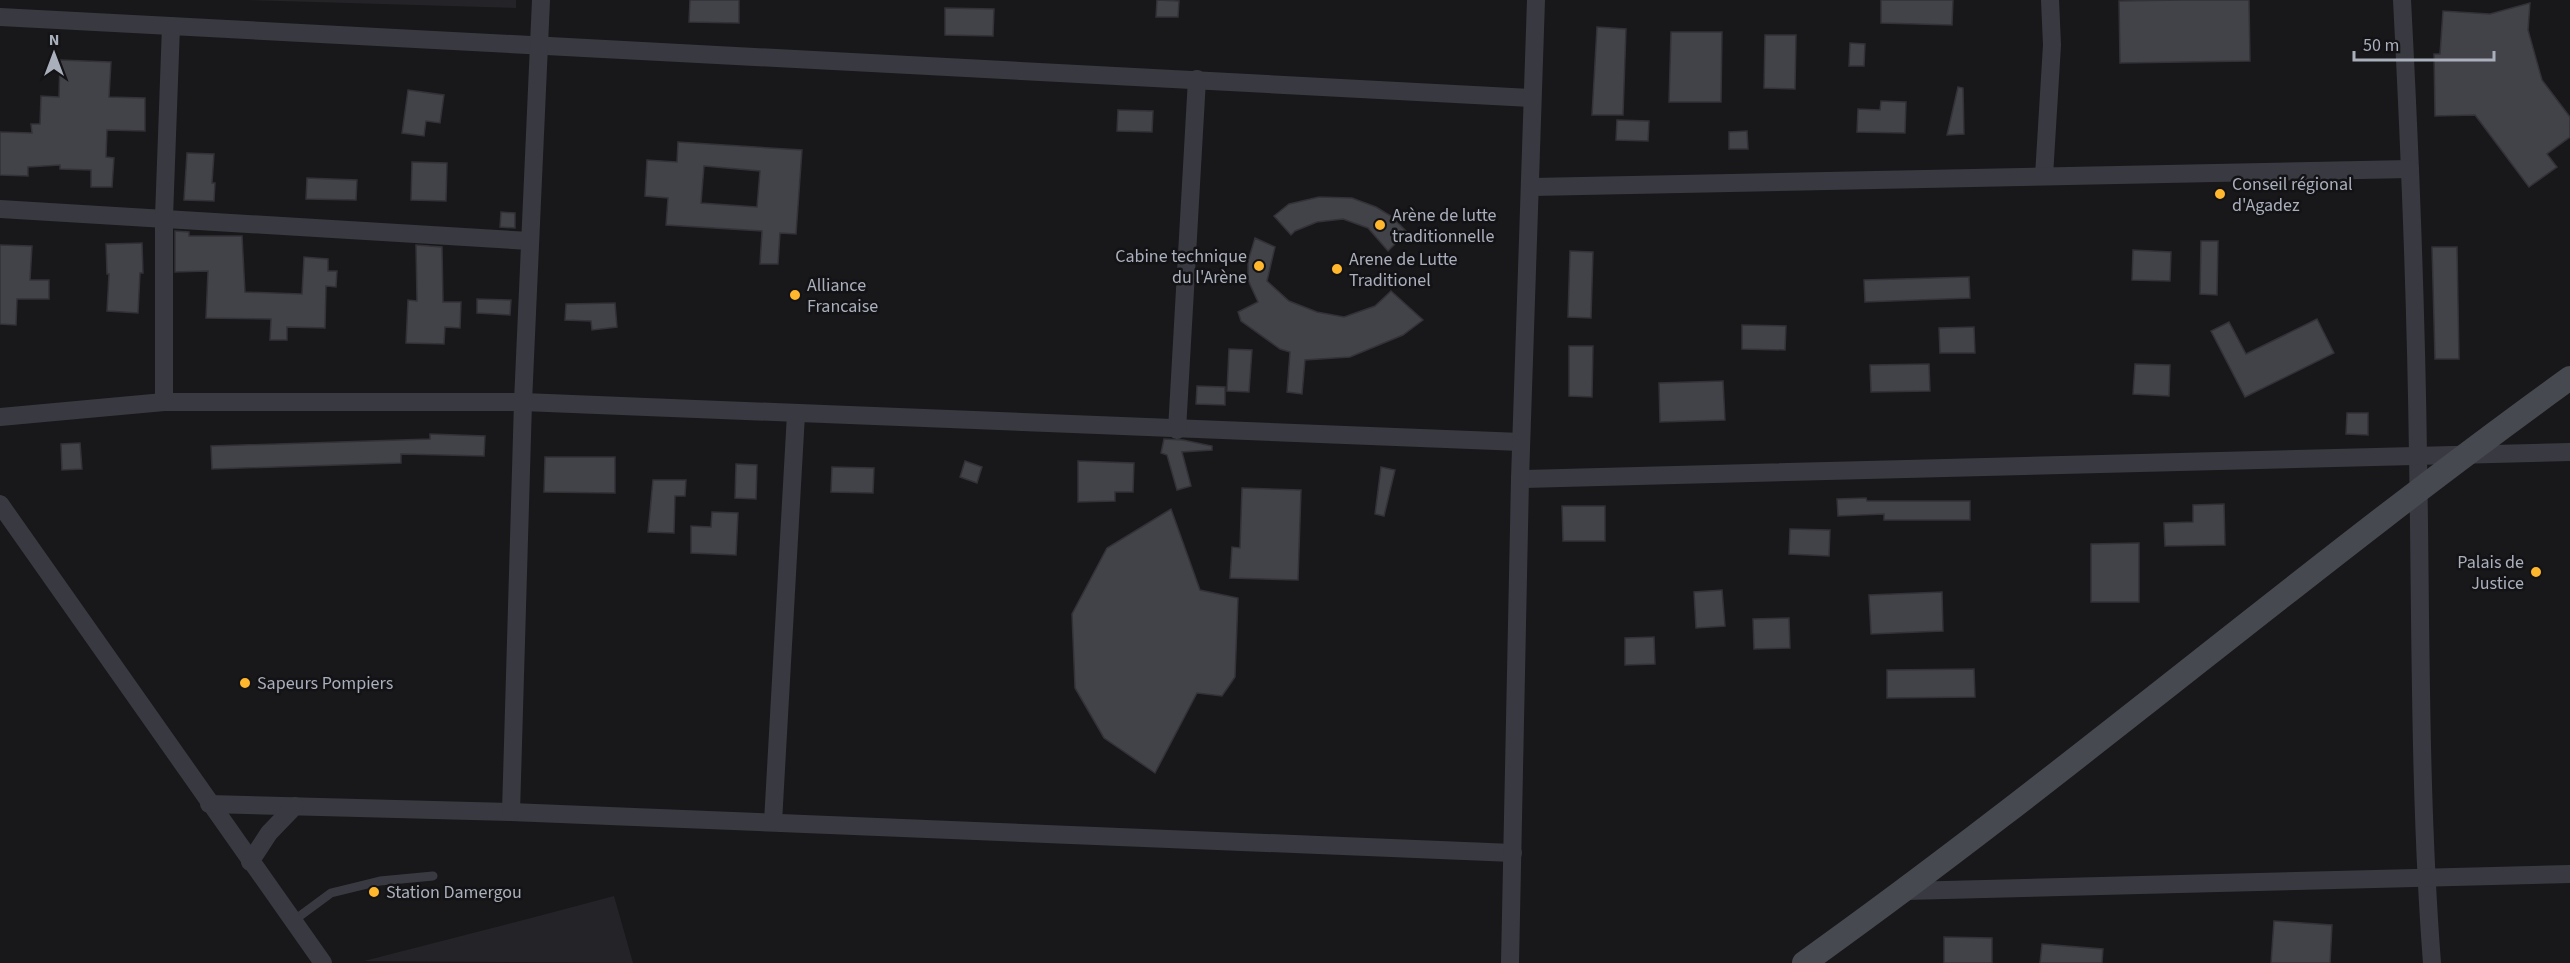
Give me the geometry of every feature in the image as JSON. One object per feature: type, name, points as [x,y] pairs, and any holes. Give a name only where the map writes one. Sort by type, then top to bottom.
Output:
[{"type":"main road","points":[[1804,963],[1905,891],[2418,489],[2570,378]]},
{"type":"street","points":[[511,812],[523,402],[541,0]]},
{"type":"street","points":[[1510,963],[1520,479],[1532,187],[1531,98],[1536,0]]},
{"type":"street","points":[[2044,176],[2052,45],[2050,0]]},
{"type":"street","points":[[2402,0],[2410,169],[2418,457],[2425,879],[2432,963]]},
{"type":"street","points":[[0,17],[1531,98]]},
{"type":"street","points":[[164,402],[164,217],[171,26]]},
{"type":"street","points":[[1177,430],[1197,79]]},
{"type":"street","points":[[1532,187],[2410,169]]},
{"type":"street","points":[[0,209],[164,217],[530,241]]},
{"type":"street","points":[[0,417],[164,402],[523,402],[1521,442]]},
{"type":"street","points":[[773,822],[796,414]]},
{"type":"street","points":[[1520,479],[2570,452]]},
{"type":"street","points":[[0,504],[323,963]]},
{"type":"street","points":[[209,804],[511,812],[1513,853]]},
{"type":"street","points":[[250,862],[269,833],[295,806]]},
{"type":"street","points":[[1905,891],[2570,874]]},
{"type":"lane","points":[[293,921],[331,893],[380,881],[433,876]]},
{"type":"shaded area","points":[[244,0],[516,0],[516,8]]},
{"type":"shaded area","points":[[614,896],[633,963],[364,961],[535,917]]},
{"type":"building","points":[[690,0],[739,0],[739,23],[689,22]]},
{"type":"building","points":[[1157,0],[1179,1],[1178,17],[1156,17]]},
{"type":"building","points":[[1881,0],[1953,0],[1952,25],[1881,23]]},
{"type":"building","points":[[2249,0],[2250,61],[2120,63],[2119,1]]},
{"type":"building","points":[[2530,3],[2528,30],[2542,80],[2570,117],[2570,137],[2547,154],[2557,167],[2529,187],[2475,115],[2435,116],[2434,54],[2440,54],[2443,11],[2490,14]]},
{"type":"building","points":[[945,8],[994,9],[993,36],[945,35]]},
{"type":"building","points":[[1597,27],[1626,29],[1623,115],[1592,115]]},
{"type":"building","points":[[1671,32],[1722,32],[1721,102],[1669,102]]},
{"type":"building","points":[[1765,35],[1796,35],[1795,89],[1764,88]]},
{"type":"building","points":[[1850,43],[1865,44],[1864,66],[1849,66]]},
{"type":"building","points":[[60,60],[111,62],[109,97],[145,98],[145,131],[107,130],[106,157],[114,158],[112,187],[91,187],[91,170],[60,169],[60,165],[28,167],[28,176],[0,175],[0,132],[32,133],[31,124],[40,124],[41,96],[59,97]]},
{"type":"building","points":[[1958,87],[1963,88],[1964,134],[1947,135]]},
{"type":"building","points":[[408,90],[444,95],[440,123],[426,121],[424,136],[402,133]]},
{"type":"building","points":[[1881,101],[1906,102],[1905,133],[1857,132],[1858,109],[1880,110]]},
{"type":"building","points":[[1118,110],[1153,111],[1152,132],[1117,131]]},
{"type":"building","points":[[1617,120],[1649,121],[1648,141],[1616,140]]},
{"type":"building","points":[[1747,131],[1748,149],[1729,149],[1729,132]]},
{"type":"building","points":[[678,142],[802,150],[796,234],[780,233],[778,264],[760,264],[762,231],[666,225],[668,198],[645,196],[647,160],[677,162]],"holes":[[[704,166],[760,171],[757,207],[701,203]]]},
{"type":"building","points":[[187,153],[214,154],[212,183],[215,183],[214,201],[184,200]]},
{"type":"building","points":[[412,162],[447,163],[446,201],[411,200]]},
{"type":"building","points":[[307,178],[357,180],[356,200],[306,199]]},
{"type":"building","name":"Arène de lutte traditionnelle","points":[[1319,197],[1352,198],[1376,207],[1391,216],[1407,232],[1388,251],[1368,228],[1343,219],[1317,222],[1291,235],[1274,216],[1289,204]]},
{"type":"building","points":[[501,212],[515,213],[515,228],[500,227]]},
{"type":"building","points":[[175,231],[189,232],[189,236],[242,236],[245,292],[302,294],[304,257],[328,259],[328,271],[337,271],[336,287],[326,286],[325,328],[287,327],[287,340],[270,340],[271,319],[206,318],[208,271],[175,272]]},
{"type":"building","points":[[1255,238],[1275,247],[1267,281],[1289,301],[1317,312],[1344,317],[1375,306],[1391,291],[1423,320],[1403,335],[1350,357],[1305,360],[1302,394],[1287,392],[1290,352],[1280,349],[1241,321],[1238,312],[1258,302],[1248,280],[1248,261]]},
{"type":"building","points":[[2201,241],[2218,241],[2217,295],[2200,294]]},
{"type":"building","points":[[142,243],[143,273],[140,273],[138,313],[107,311],[109,274],[107,274],[106,244]]},
{"type":"building","points":[[0,245],[32,246],[30,280],[49,280],[49,299],[17,299],[16,325],[0,324]]},
{"type":"building","points":[[416,245],[442,247],[443,302],[461,302],[460,328],[445,327],[444,344],[406,343],[408,300],[417,301]]},
{"type":"building","points":[[2432,247],[2457,247],[2459,359],[2435,359]]},
{"type":"building","points":[[2133,250],[2171,252],[2170,281],[2132,280]]},
{"type":"building","points":[[1570,251],[1593,252],[1591,318],[1568,317]]},
{"type":"building","points":[[1969,277],[1970,298],[1865,302],[1864,280]]},
{"type":"building","points":[[477,299],[511,300],[510,315],[477,313]]},
{"type":"building","points":[[615,303],[617,327],[592,330],[591,321],[565,320],[566,304]]},
{"type":"building","points":[[2317,319],[2334,353],[2245,397],[2211,331],[2229,322],[2246,354]]},
{"type":"building","points":[[1742,325],[1786,326],[1785,350],[1742,349]]},
{"type":"building","points":[[1974,327],[1975,353],[1940,353],[1939,328]]},
{"type":"building","points":[[1569,346],[1593,346],[1592,397],[1569,396]]},
{"type":"building","points":[[1229,349],[1252,350],[1249,392],[1227,391]]},
{"type":"building","points":[[1929,364],[1930,391],[1871,392],[1870,365]]},
{"type":"building","points":[[2135,364],[2170,365],[2169,396],[2133,394]]},
{"type":"building","points":[[1723,381],[1725,420],[1660,422],[1659,383]]},
{"type":"building","points":[[1197,386],[1225,387],[1225,405],[1196,404]]},
{"type":"building","points":[[2347,413],[2368,413],[2368,435],[2346,434]]},
{"type":"building","points":[[430,434],[485,436],[484,456],[401,454],[401,463],[212,469],[211,446],[430,439]]},
{"type":"building","points":[[1164,439],[1212,446],[1212,450],[1182,452],[1191,486],[1177,490],[1167,455],[1161,453]]},
{"type":"building","points":[[80,443],[82,469],[62,470],[61,444]]},
{"type":"building","points":[[545,457],[615,457],[615,493],[544,492]]},
{"type":"building","points":[[965,461],[982,467],[977,483],[960,477]]},
{"type":"building","points":[[1078,461],[1134,463],[1133,492],[1115,492],[1115,501],[1078,502]]},
{"type":"building","points":[[736,464],[757,465],[756,499],[735,498]]},
{"type":"building","points":[[832,467],[874,468],[873,493],[831,492]]},
{"type":"building","points":[[1381,467],[1395,470],[1384,516],[1375,514]]},
{"type":"building","points":[[653,480],[686,480],[685,496],[675,496],[674,533],[648,532]]},
{"type":"building","points":[[1242,488],[1301,490],[1298,580],[1230,578],[1232,547],[1240,548]]},
{"type":"building","points":[[1866,498],[1867,501],[1970,501],[1970,520],[1884,520],[1884,514],[1838,516],[1837,499]]},
{"type":"building","points":[[2224,504],[2225,545],[2165,546],[2164,523],[2193,522],[2193,505]]},
{"type":"building","points":[[1562,506],[1605,506],[1605,541],[1563,541]]},
{"type":"building","points":[[1171,509],[1200,590],[1238,598],[1235,677],[1222,696],[1197,693],[1155,773],[1104,738],[1075,688],[1072,614],[1107,548]]},
{"type":"building","points":[[712,512],[738,513],[736,555],[691,553],[691,526],[711,527]]},
{"type":"building","points":[[1790,529],[1830,530],[1829,556],[1789,554]]},
{"type":"building","points":[[2139,543],[2139,602],[2091,602],[2091,544]]},
{"type":"building","points":[[1722,590],[1725,626],[1696,628],[1694,592]]},
{"type":"building","points":[[1942,592],[1943,631],[1871,634],[1869,595]]},
{"type":"building","points":[[1789,618],[1790,648],[1754,649],[1753,619]]},
{"type":"building","points":[[1654,637],[1655,664],[1625,665],[1625,638]]},
{"type":"building","points":[[1974,669],[1975,697],[1887,698],[1887,670]]},
{"type":"building","points":[[2274,921],[2332,925],[2330,963],[2271,963]]},
{"type":"building","points":[[1944,937],[1992,938],[1992,963],[1944,963]]},
{"type":"building","points":[[2042,944],[2103,949],[2102,963],[2040,963]]},
{"type":"place","name":"Conseil régional d'Agadez","points":[[2220,194]]},
{"type":"place","name":"Arène de lutte traditionnelle","points":[[1380,225]]},
{"type":"place","name":"Cabine technique du l'Arène","points":[[1259,266]]},
{"type":"place","name":"Arene de Lutte Traditionel","points":[[1337,269]]},
{"type":"place","name":"Alliance Francaise","points":[[795,295]]},
{"type":"place","name":"Palais de Justice","points":[[2536,572]]},
{"type":"place","name":"Sapeurs Pompiers","points":[[245,683]]},
{"type":"place","name":"Station Damergou","points":[[374,892]]}]
